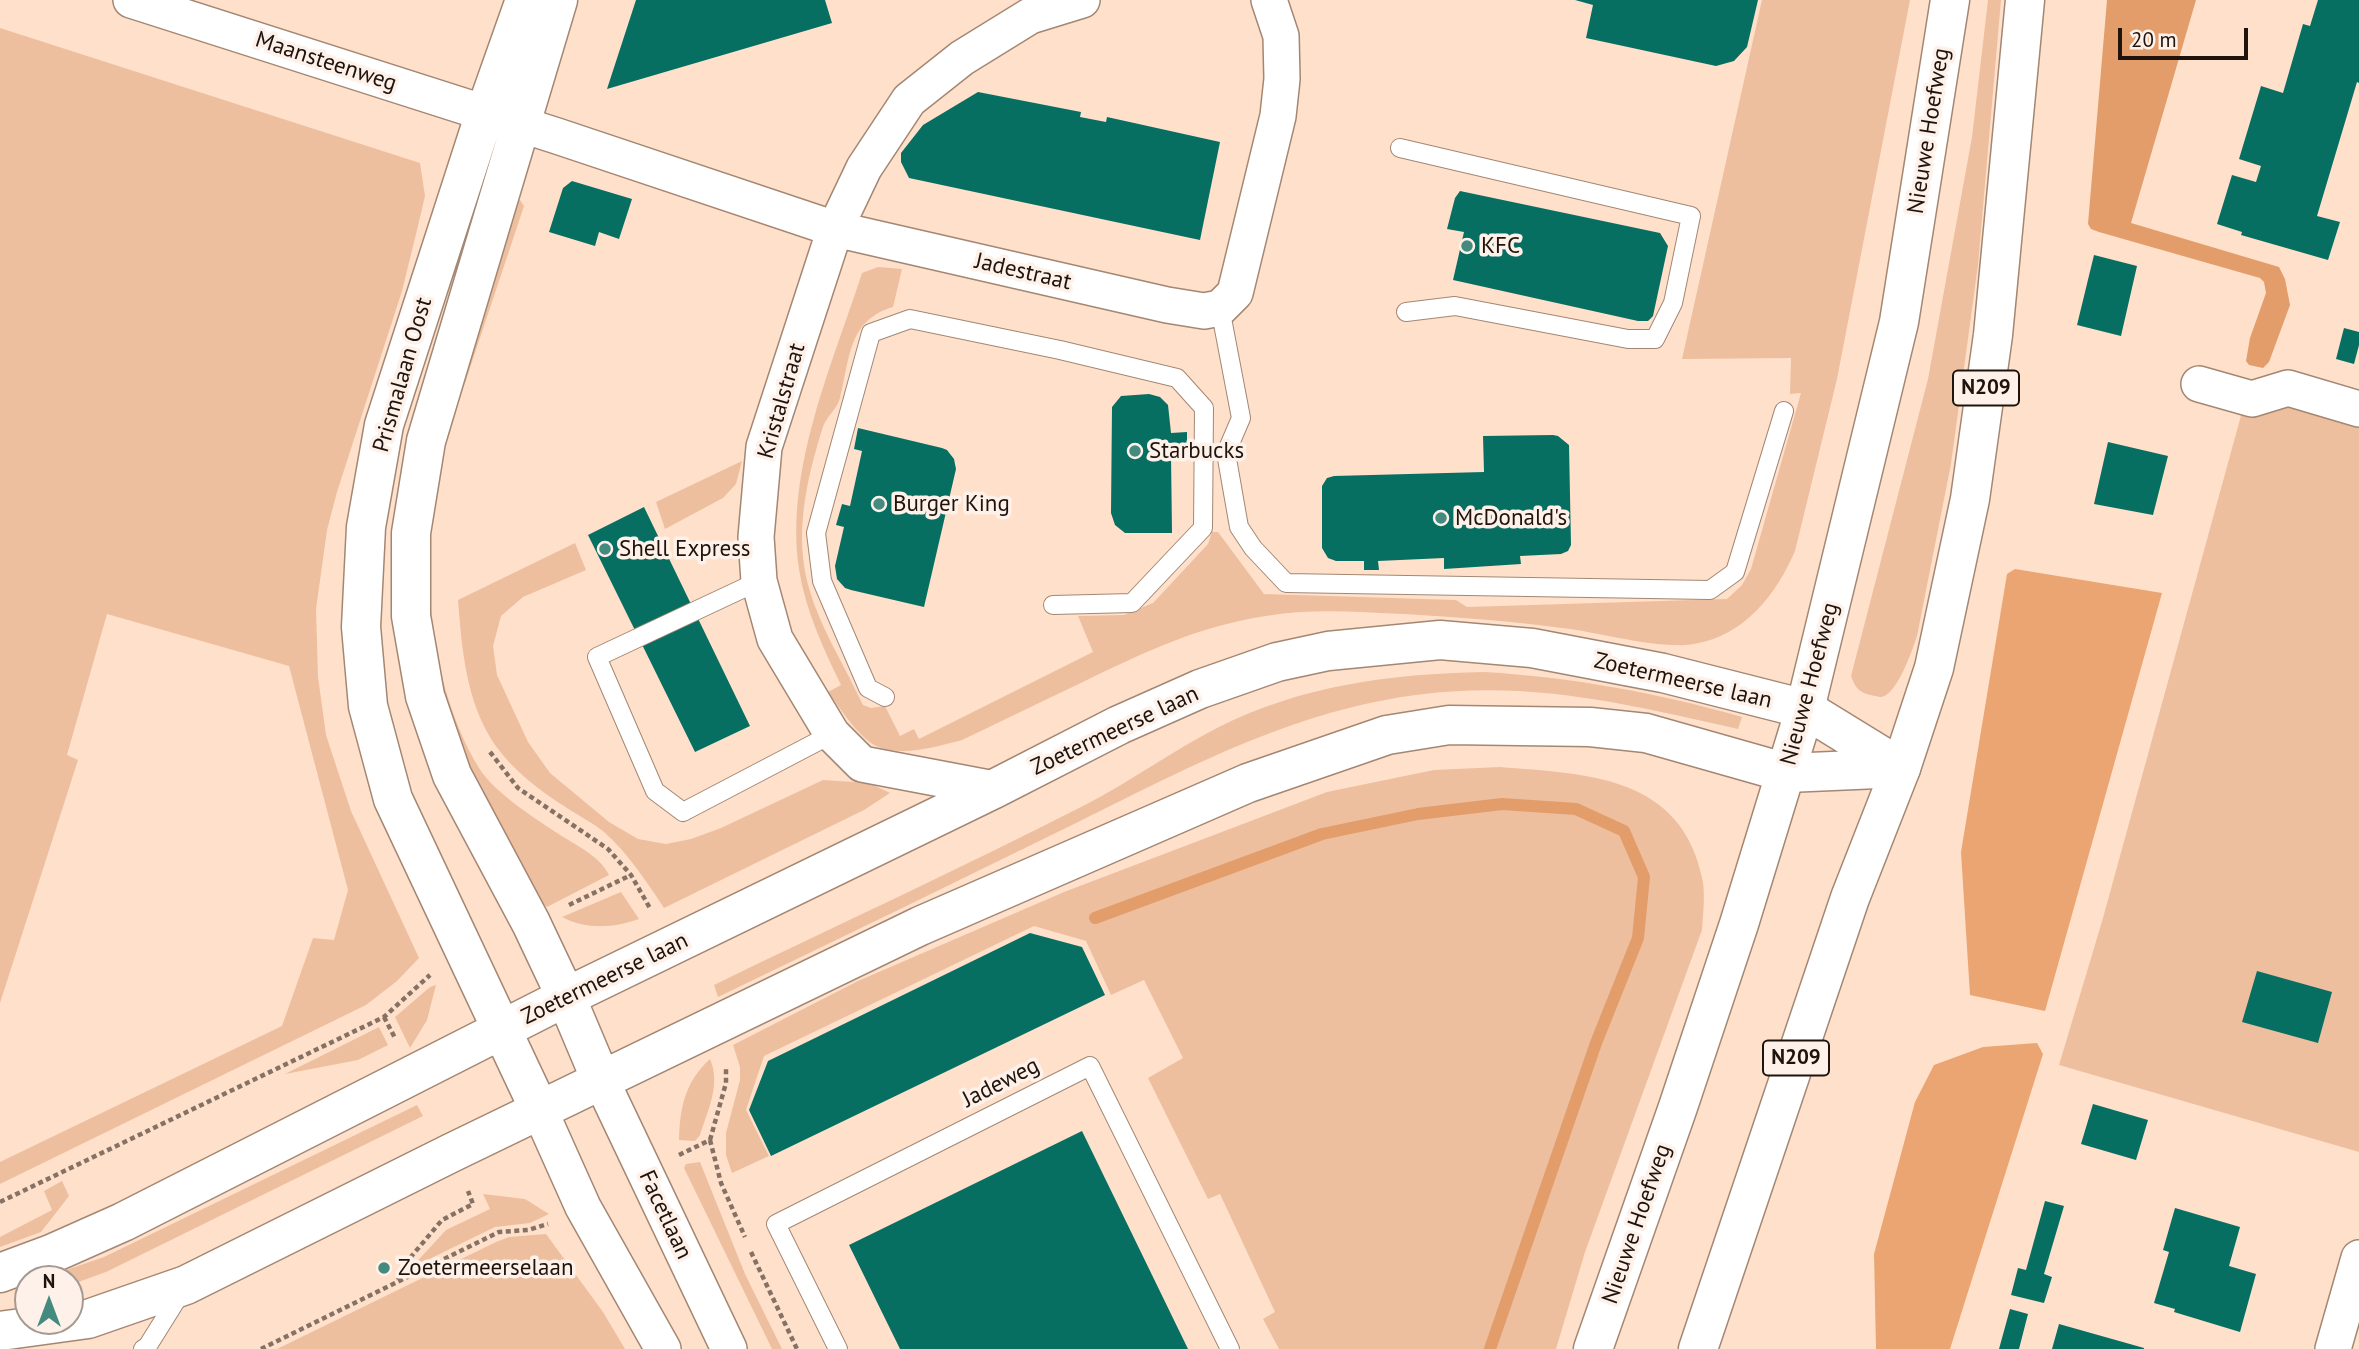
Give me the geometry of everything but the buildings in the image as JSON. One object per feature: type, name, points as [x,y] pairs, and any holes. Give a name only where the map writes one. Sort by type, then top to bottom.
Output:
[{"type":"street","name":"Maansteenweg","points":[[131,0],[521,125]]},
{"type":"street","name":"Prismalaan Oost","points":[[525,0],[485,113],[384,425],[366,527],[361,627],[368,706],[393,799],[540,1111]]},
{"type":"street","name":"Prismalaan Oost","points":[[558,0],[426,441],[411,533],[411,616],[425,696],[452,775],[531,923],[601,1080]]},
{"type":"street","name":"Kristalstraat","points":[[994,789],[862,764],[832,734],[775,639],[759,581],[756,537],[764,447],[835,229],[864,168],[909,100],[962,58],[1030,16],[1082,0]]},
{"type":"street","points":[[1220,309],[1235,293],[1278,116],[1282,79],[1281,36],[1269,0]]},
{"type":"street","name":"Nieuwe Hoefweg","points":[[1593,1349],[1678,1107],[1787,773],[1805,709],[1899,322],[1950,0]]},
{"type":"street","name":"N209","points":[[1698,1349],[1850,898],[1901,768],[1934,668],[1970,499],[1993,335],[2025,0]]},
{"type":"street","name":"Jadestraat","points":[[521,125],[835,229],[1167,305],[1205,311],[1220,309]]},
{"type":"street","points":[[2199,384],[2252,399],[2288,388],[2359,408]]},
{"type":"street","name":"Zoetermeerse laan","points":[[0,1273],[51,1254],[122,1222],[566,997],[1131,720],[1200,689],[1277,662],[1328,651],[1440,640],[1532,648],[1663,673],[1805,709],[1901,768]]},
{"type":"street","points":[[0,1331],[89,1319],[186,1285],[451,1153],[920,926],[1248,783],[1387,734],[1449,725],[1590,727],[1646,733],[1787,773],[1901,768]]},
{"type":"street","name":"Facetlaan","points":[[601,1080],[729,1349]]},
{"type":"street","points":[[540,1111],[583,1206],[663,1349]]},
{"type":"street","points":[[2333,1349],[2359,1258]]},
{"type":"lane","points":[[1400,148],[1691,216],[1673,303],[1655,339],[1628,339],[1455,306],[1406,312]]},
{"type":"lane","points":[[1220,309],[1241,418],[1226,453],[1239,527],[1253,548],[1286,583],[1710,590],[1735,572],[1784,411]]},
{"type":"lane","points":[[886,697],[868,688],[822,581],[816,533],[871,333],[910,318],[1060,350],[1177,378],[1204,408],[1203,528],[1132,603],[1053,605]]},
{"type":"lane","points":[[759,581],[597,657],[655,791],[683,812],[832,734]]},
{"type":"lane","name":"Jadeweg","points":[[838,1349],[776,1224],[1090,1066],[1230,1349]]},
{"type":"lane","points":[[143,1349],[147,1347],[186,1285]]},
{"type":"path","points":[[489,750],[518,788],[608,849],[631,875]]},
{"type":"path","points":[[0,1202],[384,1017],[435,971]]},
{"type":"path","points":[[645,1172],[710,1140]]},
{"type":"path","points":[[261,1349],[499,1232],[545,1226],[583,1206]]},
{"type":"shaded area","points":[[1762,0],[1910,0],[1837,379],[1795,551],[1768,598],[1743,623],[1712,640],[1694,644],[1664,645],[1577,630],[1463,618],[1317,611],[1283,614],[1242,620],[1174,641],[962,740],[922,749],[890,750],[873,745],[852,724],[828,692],[841,685],[810,614],[799,569],[796,531],[805,456],[825,381],[862,273],[878,267],[902,269],[893,307],[867,321],[853,343],[840,398],[824,425],[811,469],[804,509],[802,549],[809,588],[818,615],[863,705],[871,708],[885,706],[900,736],[914,729],[919,739],[1093,652],[1078,616],[1124,615],[1153,603],[1208,544],[1212,532],[1218,532],[1264,594],[1456,600],[1467,607],[1727,599],[1742,585],[1751,569],[1801,393],[1790,394],[1791,358],[1682,359]]},
{"type":"shaded area","points":[[1988,0],[2001,0],[1978,265],[1951,464],[1917,636],[1898,681],[1893,689],[1880,697],[1860,691],[1851,676],[1928,379],[1972,137]]},
{"type":"shaded area","points":[[2107,0],[2196,0],[2131,223],[2279,267],[2285,279],[2290,305],[2269,362],[2263,368],[2249,365],[2246,361],[2250,338],[2266,293],[2264,282],[2260,278],[2099,232],[2091,229],[2088,224]]},
{"type":"shaded area","points":[[0,28],[420,163],[425,196],[402,291],[337,492],[327,530],[316,609],[318,677],[326,735],[351,811],[419,958],[397,981],[366,1005],[0,1184],[0,1162],[282,1026],[313,938],[334,940],[348,890],[289,666],[107,614],[67,755],[78,760],[0,1003]]},
{"type":"shaded area","points":[[512,199],[520,200],[524,206],[450,424],[436,482],[429,566],[431,609],[437,652],[447,693],[461,732],[479,768],[506,797],[590,854],[601,863],[609,875],[547,907],[533,895],[452,739],[428,661],[418,533]]},
{"type":"shaded area","points":[[2287,407],[2359,427],[2359,1152],[2059,1065],[2103,918],[2242,412]]},
{"type":"shaded area","points":[[742,461],[736,484],[723,498],[665,529],[656,502]]},
{"type":"shaded area","points":[[575,543],[586,570],[523,597],[501,616],[493,646],[497,675],[528,742],[550,773],[609,822],[638,839],[666,844],[691,839],[721,828],[823,780],[869,783],[890,793],[864,810],[664,908],[613,840],[537,787],[502,754],[485,728],[467,675],[458,600]]},
{"type":"shaded area","points":[[2015,569],[2162,593],[2045,1011],[1970,995],[1961,852],[2007,574]]},
{"type":"shaded area","points":[[1484,672],[1614,687],[1742,717],[1738,729],[1621,704],[1544,693],[1505,691],[1424,694],[1330,713],[1285,728],[1197,764],[718,997],[714,985],[1085,805],[1200,737],[1249,713],[1314,692],[1381,679]]},
{"type":"shaded area","points":[[1500,767],[1597,778],[1627,787],[1653,800],[1675,820],[1692,847],[1704,888],[1702,930],[1585,1252],[1556,1349],[1279,1349],[1263,1319],[1275,1312],[1220,1194],[1208,1199],[1148,1078],[1183,1058],[1144,980],[1111,995],[1086,941],[1034,926],[764,1056],[746,1110],[769,1156],[732,1173],[726,1155],[726,1133],[740,1080],[740,1067],[733,1045],[858,981],[1064,892],[1327,792],[1434,770]]},
{"type":"shaded area","points":[[621,892],[639,919],[620,924],[590,926],[562,917]]},
{"type":"shaded area","points":[[436,985],[427,1020],[410,1048],[395,1017],[430,987]]},
{"type":"shaded area","points":[[379,1027],[388,1045],[358,1060],[285,1074]]},
{"type":"shaded area","points":[[2037,1043],[2043,1054],[1950,1349],[1876,1349],[1874,1254],[1915,1102],[1934,1065],[1983,1047]]},
{"type":"shaded area","points":[[710,1059],[714,1087],[700,1135],[695,1141],[679,1140],[681,1117],[689,1086]]},
{"type":"shaded area","points":[[417,1105],[423,1116],[106,1272],[84,1280],[84,1265],[81,1265],[104,1257]]},
{"type":"shaded area","points":[[700,1162],[745,1274],[782,1349],[772,1349],[684,1168],[686,1164]]},
{"type":"shaded area","points":[[62,1181],[69,1196],[41,1232],[0,1247],[0,1237],[52,1210],[44,1191]]},
{"type":"shaded area","points":[[483,1194],[525,1199],[549,1214],[530,1223],[495,1227],[411,1268],[446,1230],[490,1209]]},
{"type":"shaded area","points":[[546,1234],[603,1312],[625,1349],[277,1349],[496,1242],[509,1237]]},
{"type":"waterway","points":[[1095,918],[1322,834],[1418,814],[1502,804],[1576,809],[1624,831],[1644,877],[1638,938],[1596,1043],[1490,1349]]},
{"type":"place","name":"KFC","points":[[1467,246]]},
{"type":"place","name":"Starbucks","points":[[1135,451]]},
{"type":"place","name":"Burger King","points":[[879,504]]},
{"type":"place","name":"McDonald's","points":[[1441,518]]},
{"type":"place","name":"Shell Express","points":[[605,549]]},
{"type":"place","name":"Zoetermeerselaan","points":[[384,1268]]}]
